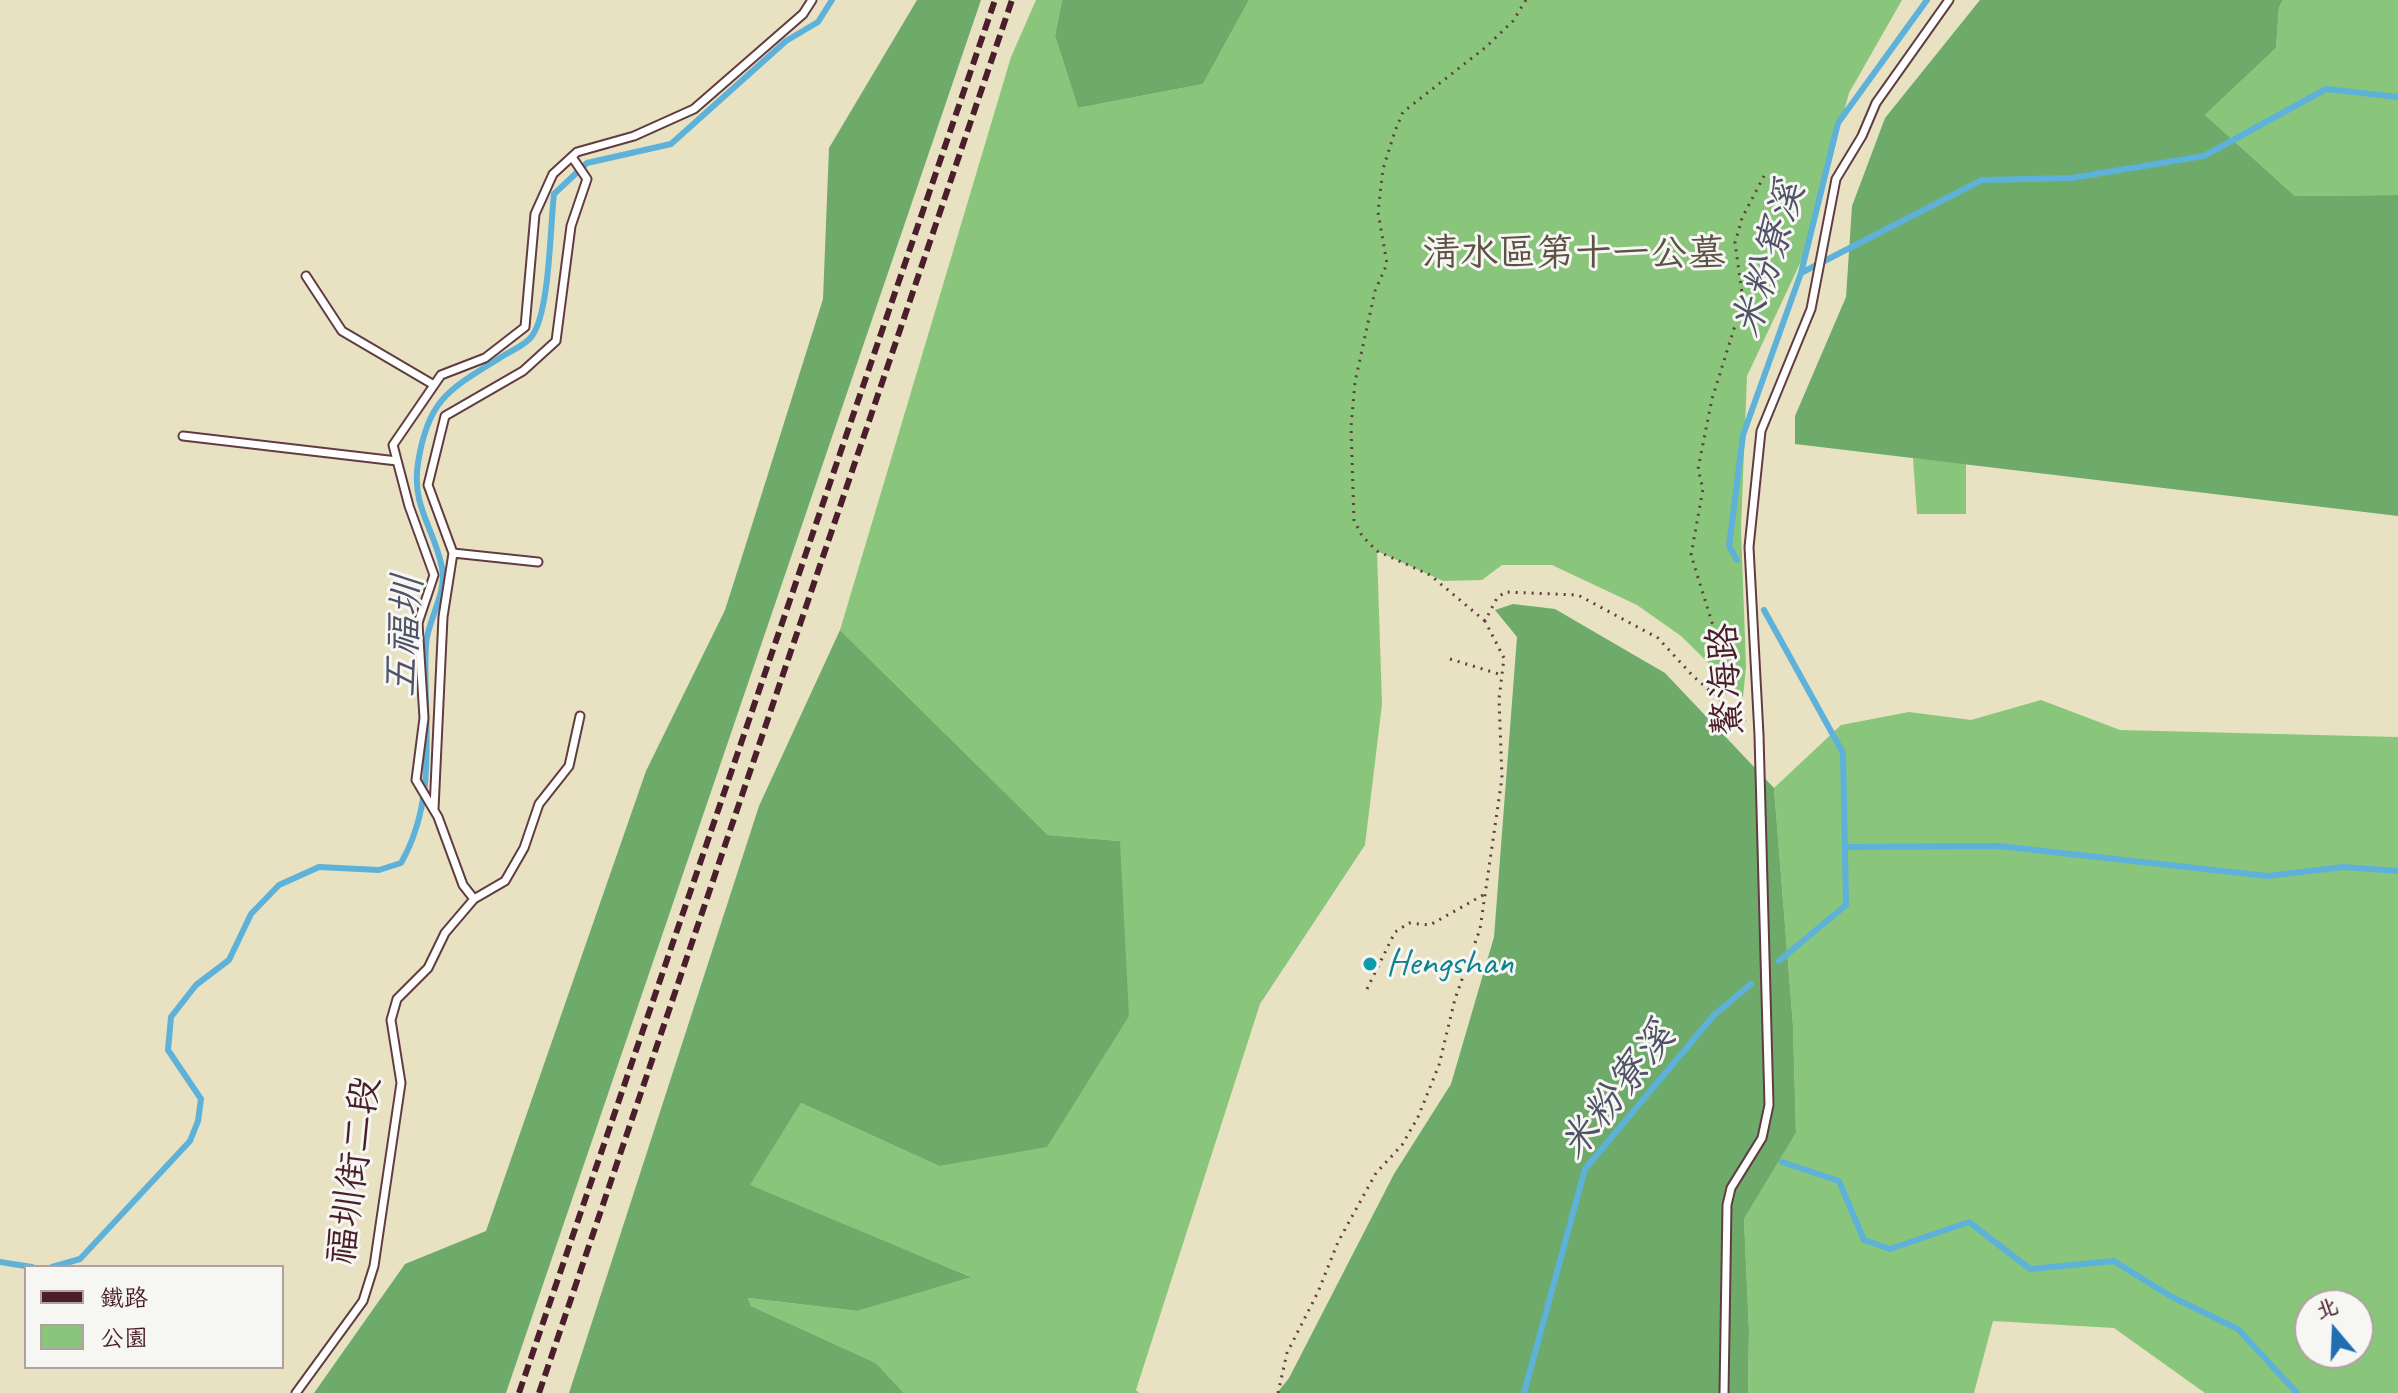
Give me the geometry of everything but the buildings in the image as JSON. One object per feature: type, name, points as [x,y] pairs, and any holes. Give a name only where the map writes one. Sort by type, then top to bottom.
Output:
[{"type":"lane","points":[[474,899],[463,885],[434,811],[416,780],[424,718],[418,623],[434,575],[393,445],[441,375],[485,358],[525,327],[535,214],[553,174],[577,152],[634,136],[694,109],[803,14],[812,0]]},
{"type":"lane","name":"鰲海路","points":[[1724,1393],[1727,1205],[1731,1188],[1762,1138],[1769,1105],[1759,735],[1749,547],[1761,431],[1811,309],[1836,179],[1862,136],[1876,103],[1949,0]]},
{"type":"lane","points":[[434,811],[443,617],[453,553],[428,485],[445,416],[523,371],[556,341],[571,226],[587,179],[572,157]]},
{"type":"lane","points":[[306,276],[342,331],[434,385]]},
{"type":"lane","points":[[183,436],[397,461]]},
{"type":"lane","points":[[453,553],[538,562]]},
{"type":"lane","name":"福圳街二段","points":[[296,1393],[363,1301],[374,1266],[401,1083],[391,1020],[397,999],[428,968],[445,933],[474,899],[505,881],[524,848],[539,804],[569,766],[580,716]]},
{"type":"path","points":[[1278,1393],[1287,1353],[1338,1242],[1376,1173],[1402,1145],[1418,1117],[1448,1037],[1455,999],[1480,929],[1502,778],[1499,699],[1504,658],[1485,621],[1430,575],[1377,551],[1362,536],[1354,520],[1351,427],[1355,382],[1375,291],[1387,264],[1378,212],[1383,169],[1395,131],[1403,112],[1486,47],[1513,21],[1526,0]]},
{"type":"path","points":[[1724,702],[1726,680],[1719,645],[1691,555],[1703,489],[1698,469],[1712,399],[1743,300],[1735,243],[1742,218],[1764,176]]},
{"type":"path","points":[[1485,621],[1497,598],[1505,592],[1578,595],[1658,638],[1693,676],[1759,735]]},
{"type":"path","points":[[1450,659],[1502,675]]},
{"type":"path","points":[[1367,989],[1395,932],[1409,923],[1430,925],[1483,895]]},
{"type":"green space","points":[[917,0],[981,0],[506,1393],[314,1393],[405,1264],[486,1231],[646,771],[725,610],[740,563],[823,299],[829,148]]},
{"type":"green space","name":"清水區第十一公墓","points":[[1036,0],[1062,0],[1055,36],[1078,108],[1203,84],[1249,0],[1902,0],[1849,93],[1804,255],[1747,376],[1741,529],[1746,667],[1743,697],[1681,636],[1637,605],[1552,565],[1502,565],[1482,580],[1443,581],[1377,551],[1382,704],[1365,845],[1260,1004],[1136,1390],[1139,1393],[904,1393],[876,1363],[751,1306],[748,1298],[857,1311],[969,1276],[749,1186],[801,1103],[939,1166],[1120,841],[1048,835],[840,630],[1011,57]]},
{"type":"green space","points":[[1062,0],[1249,0],[1203,84],[1078,108],[1055,36]]},
{"type":"green space","points":[[1980,0],[2283,0],[2279,7],[2276,48],[2205,115],[2295,196],[2398,195],[2398,516],[1795,444],[1795,416],[1846,297],[1852,206],[1885,118]]},
{"type":"green space","points":[[2283,0],[2398,0],[2398,195],[2295,196],[2205,115],[2276,48],[2279,7]]},
{"type":"green space","points":[[1913,458],[1966,464],[1966,514],[1917,514]]},
{"type":"green space","points":[[1513,604],[1555,609],[1665,673],[1774,788],[1793,1025],[1796,1133],[1744,1219],[1749,1330],[1748,1393],[1277,1393],[1289,1378],[1394,1174],[1451,1084],[1494,937],[1517,637],[1495,610]]},
{"type":"green space","points":[[840,630],[1048,835],[1120,841],[1129,1016],[1047,1147],[939,1166],[801,1103],[750,1185],[971,1277],[857,1311],[748,1298],[751,1306],[876,1363],[904,1393],[569,1393],[759,806]]},
{"type":"green space","points":[[2041,700],[2120,730],[2398,737],[2398,1393],[2205,1393],[2114,1328],[1993,1321],[1974,1393],[1748,1393],[1749,1330],[1744,1219],[1796,1133],[1793,1025],[1774,788],[1841,725],[1909,712],[1971,720]]},
{"type":"waterway","name":"五福圳","points":[[59,1265],[80,1259],[190,1141],[198,1121],[201,1099],[168,1050],[171,1017],[196,985],[229,960],[251,914],[279,885],[319,867],[379,870],[401,863],[421,811],[425,784],[426,644],[443,578],[439,554],[418,492],[422,441],[435,409],[455,387],[523,345],[532,336],[546,289],[554,194],[587,163],[671,144],[786,41],[818,22],[832,0]]},
{"type":"waterway","name":"米粉寮溪","points":[[1737,560],[1729,546],[1743,435],[1801,273],[1838,123],[1927,0]]},
{"type":"waterway","points":[[1801,273],[1982,180],[2072,178],[2204,156],[2326,89],[2398,97]]},
{"type":"waterway","name":"米粉寮溪","points":[[1764,610],[1843,753],[1846,905],[1779,961]]},
{"type":"waterway","points":[[1845,847],[1999,846],[2267,876],[2344,867],[2398,871]]},
{"type":"waterway","name":"米粉寮溪","points":[[1524,1393],[1585,1169],[1714,1015],[1751,984]]},
{"type":"waterway","points":[[1782,1162],[1839,1181],[1864,1240],[1890,1249],[1969,1222],[2030,1269],[2114,1261],[2170,1296],[2238,1329],[2297,1393]]},
{"type":"waterway","name":"五福圳","points":[[0,1262],[24,1266]]},
{"type":"railway","points":[[519,1393],[995,0]]},
{"type":"railway","points":[[539,1393],[1012,0]]},
{"type":"place","name":"Hengshan","points":[[1370,964]]}]
